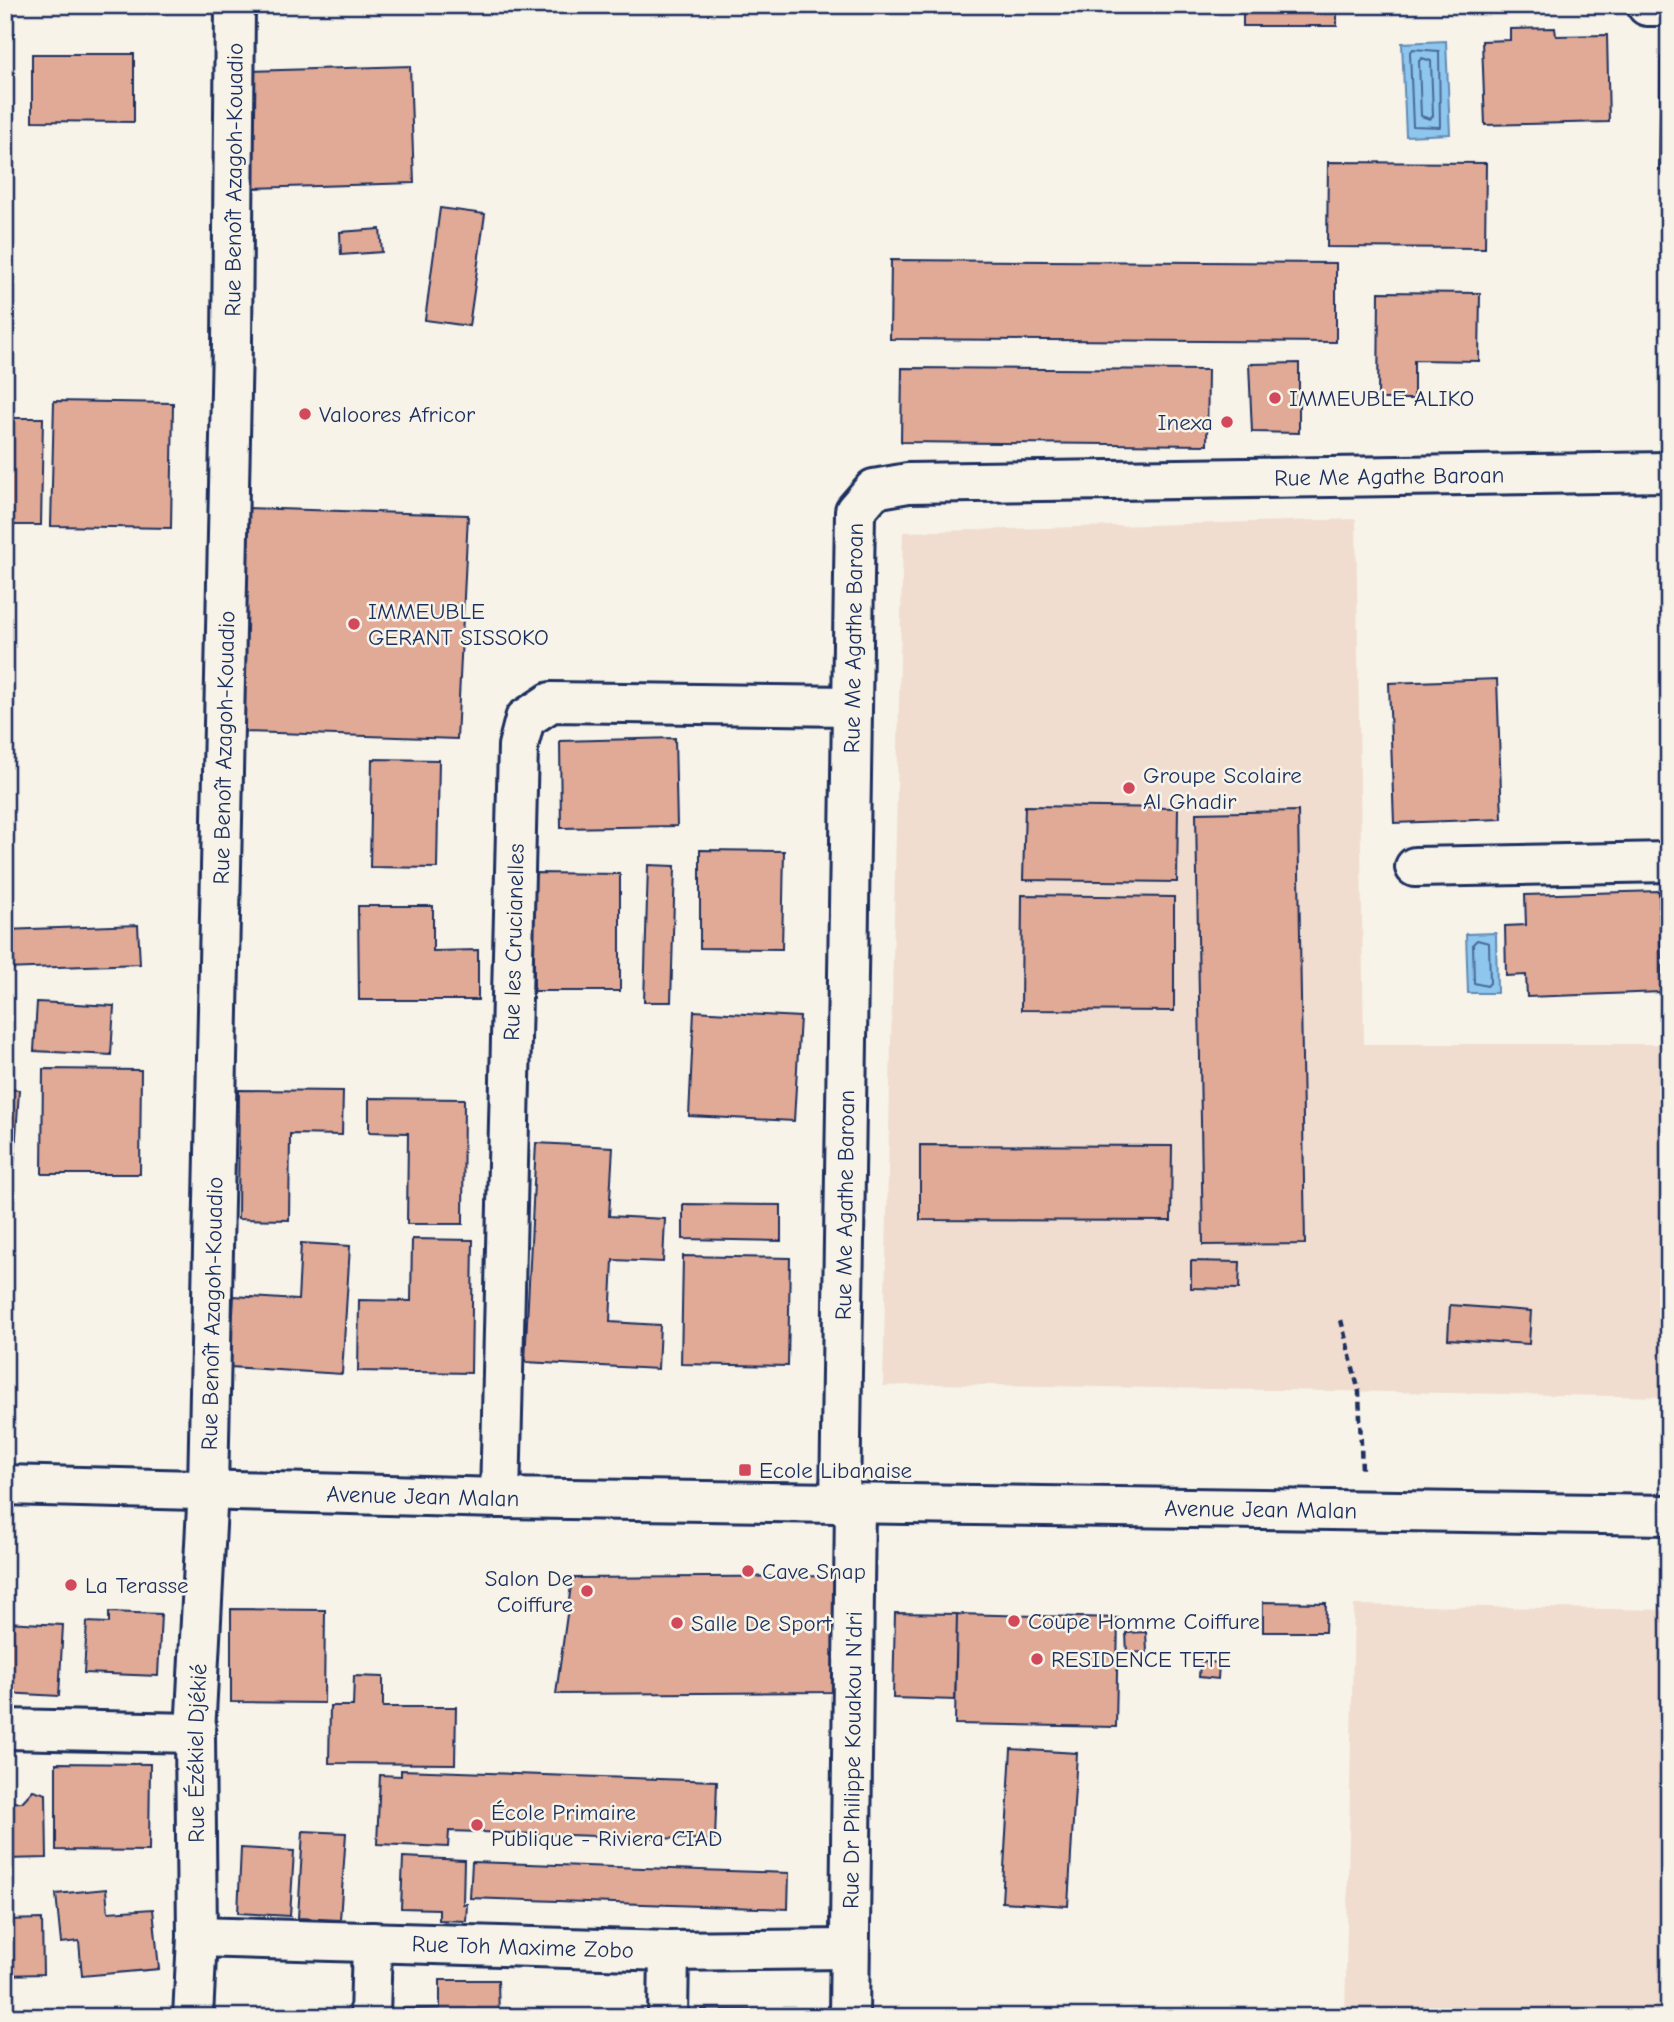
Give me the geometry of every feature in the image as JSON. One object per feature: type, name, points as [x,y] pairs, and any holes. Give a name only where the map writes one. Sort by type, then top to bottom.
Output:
[{"type":"street","name":"Rue Benoît Azagoh-Kouadio","points":[[208,1488],[232,343],[235,5]]},
{"type":"street","points":[[1647,6],[1669,6]]},
{"type":"street","name":"Rue Me Agathe Baroan","points":[[847,1504],[851,706],[855,511],[874,489],[908,483],[1669,472]]},
{"type":"street","name":"Rue les Crucianelles","points":[[500,1498],[518,746],[526,719],[551,702],[851,706]]},
{"type":"street","points":[[1415,867],[1669,862]]},
{"type":"street","name":"Avenue Jean Malan","points":[[5,1485],[208,1488],[500,1498],[1669,1515]]},
{"type":"street","name":"Rue Ézékiel Djékié","points":[[193,2017],[197,1937],[195,1732],[208,1488]]},
{"type":"street","name":"Rue Dr Philippe Kouakou N'dri","points":[[847,1504],[849,2017]]},
{"type":"street","points":[[5,1729],[195,1732]]},
{"type":"street","name":"Rue Toh Maxime Zobo","points":[[197,1937],[669,1951],[848,1949]]},
{"type":"street","points":[[370,2017],[372,1942]]},
{"type":"street","points":[[668,2017],[669,1951]]},
{"type":"path","points":[[1341,1320],[1359,1392],[1361,1443]]},
{"type":"shaded area","name":"Groupe Scolaire Al Ghadir","points":[[1356,519],[1364,1044],[1669,1044],[1669,1397],[933,1384],[883,1386],[903,532]]},
{"type":"shaded area","points":[[1354,1605],[1669,1610],[1669,2017],[1345,2017]]},
{"type":"water","points":[[1446,41],[1450,134],[1406,136],[1402,43]]},
{"type":"water","points":[[1496,933],[1497,993],[1468,993],[1466,934]]},
{"type":"building","points":[[24,5],[96,5],[96,8],[24,8]]},
{"type":"building","points":[[1243,5],[1337,5],[1337,26],[1243,26]]},
{"type":"building","points":[[1555,28],[1556,36],[1607,35],[1609,122],[1485,125],[1482,41],[1510,40],[1510,29]]},
{"type":"building","points":[[32,54],[134,54],[134,122],[32,121]]},
{"type":"building","points":[[1661,57],[1669,58],[1669,170],[1659,170]]},
{"type":"building","points":[[410,66],[414,183],[253,188],[250,71]]},
{"type":"building","points":[[1328,162],[1486,163],[1485,248],[1327,247]]},
{"type":"building","points":[[440,208],[485,214],[469,326],[425,320]]},
{"type":"building","points":[[380,229],[382,252],[341,255],[340,232]]},
{"type":"building","points":[[891,260],[1336,263],[1336,342],[890,339]]},
{"type":"building","points":[[1379,292],[1480,293],[1479,361],[1414,360],[1414,399],[1378,399]]},
{"type":"building","name":"IMMEUBLE ALIKO","points":[[1299,363],[1299,433],[1252,432],[1249,364]]},
{"type":"building","points":[[902,368],[1208,370],[1207,445],[901,442]]},
{"type":"building","points":[[54,401],[173,403],[171,528],[51,526]]},
{"type":"building","points":[[5,418],[43,418],[41,525],[5,525]]},
{"type":"building","name":"IMMEUBLE GERANT SISSOKO","points":[[245,508],[468,515],[457,739],[244,732]]},
{"type":"building","points":[[1497,679],[1502,819],[1394,823],[1389,683]]},
{"type":"building","points":[[675,738],[677,826],[561,828],[560,741]]},
{"type":"building","points":[[372,759],[439,760],[437,868],[370,867]]},
{"type":"building","points":[[1025,806],[1178,808],[1177,882],[1023,880]]},
{"type":"building","points":[[1298,811],[1305,1244],[1203,1245],[1196,813]]},
{"type":"building","points":[[700,850],[784,851],[782,949],[700,948]]},
{"type":"building","points":[[648,865],[675,866],[671,1002],[644,1002]]},
{"type":"building","points":[[534,873],[620,874],[620,991],[534,991]]},
{"type":"building","points":[[1659,891],[1662,992],[1527,997],[1526,975],[1506,976],[1505,926],[1526,925],[1525,895]]},
{"type":"building","points":[[1022,895],[1174,897],[1174,1011],[1021,1010]]},
{"type":"building","points":[[358,906],[433,906],[433,951],[478,950],[478,1000],[359,1000]]},
{"type":"building","points":[[138,925],[140,964],[5,969],[5,930]]},
{"type":"building","points":[[37,1002],[114,1006],[111,1055],[34,1051]]},
{"type":"building","points":[[694,1011],[800,1017],[794,1121],[689,1116]]},
{"type":"building","points":[[43,1069],[141,1070],[140,1174],[42,1174]]},
{"type":"building","points":[[5,1089],[19,1090],[14,1168],[5,1167]]},
{"type":"building","points":[[239,1090],[343,1091],[342,1135],[290,1134],[289,1220],[238,1219]]},
{"type":"building","points":[[369,1098],[464,1099],[463,1224],[407,1224],[408,1133],[369,1132]]},
{"type":"building","points":[[536,1143],[613,1147],[609,1216],[665,1219],[663,1262],[613,1260],[610,1322],[660,1325],[658,1369],[525,1362]]},
{"type":"building","points":[[920,1145],[1172,1146],[1171,1221],[920,1220]]},
{"type":"building","points":[[683,1204],[781,1205],[781,1241],[683,1239]]},
{"type":"building","points":[[412,1239],[473,1240],[471,1373],[358,1371],[359,1300],[411,1301]]},
{"type":"building","points":[[301,1243],[350,1246],[342,1374],[230,1367],[234,1296],[298,1300]]},
{"type":"building","points":[[683,1256],[790,1258],[788,1366],[681,1364]]},
{"type":"building","points":[[1191,1261],[1240,1262],[1239,1289],[1191,1288]]},
{"type":"building","points":[[1450,1305],[1531,1311],[1529,1344],[1448,1339]]},
{"type":"building","points":[[842,1576],[837,1692],[556,1694],[572,1578]]},
{"type":"building","points":[[1263,1602],[1326,1603],[1325,1632],[1263,1632]]},
{"type":"building","points":[[231,1609],[325,1610],[324,1703],[231,1702]]},
{"type":"building","points":[[109,1612],[161,1614],[158,1676],[84,1673],[87,1622],[109,1623]]},
{"type":"building","points":[[895,1613],[957,1614],[955,1700],[893,1698]]},
{"type":"building","name":"RESIDENCE TETE","points":[[957,1614],[1118,1618],[1116,1727],[955,1724]]},
{"type":"building","points":[[5,1622],[63,1625],[59,1696],[5,1693]]},
{"type":"building","points":[[1146,1632],[1147,1652],[1127,1653],[1126,1633]]},
{"type":"building","points":[[1200,1661],[1219,1663],[1218,1679],[1199,1677]]},
{"type":"building","points":[[354,1676],[383,1677],[383,1707],[456,1707],[455,1764],[329,1763],[330,1706],[353,1706]]},
{"type":"building","points":[[1011,1749],[1077,1753],[1068,1906],[1002,1902]]},
{"type":"building","points":[[56,1763],[150,1764],[149,1851],[56,1850]]},
{"type":"building","points":[[401,1770],[717,1781],[715,1840],[449,1831],[448,1847],[377,1844],[380,1775],[401,1776]]},
{"type":"building","points":[[33,1790],[46,1794],[47,1858],[5,1859],[5,1803],[22,1802]]},
{"type":"building","points":[[303,1831],[346,1833],[340,1920],[298,1918]]},
{"type":"building","points":[[241,1848],[294,1851],[290,1916],[238,1913]]},
{"type":"building","points":[[403,1857],[464,1860],[463,1904],[467,1904],[466,1921],[439,1920],[439,1909],[401,1908]]},
{"type":"building","points":[[472,1862],[789,1873],[788,1909],[470,1898]]},
{"type":"building","points":[[106,1889],[108,1912],[153,1909],[159,1969],[82,1976],[79,1941],[61,1943],[56,1894]]},
{"type":"building","points":[[42,1919],[43,1974],[5,1975],[5,1920]]},
{"type":"building","points":[[440,1980],[498,1980],[499,2017],[402,2017],[402,2009],[440,2008]]},
{"type":"building","points":[[702,2009],[765,2010],[765,2017],[702,2017]]},
{"type":"place","name":"IMMEUBLE ALIKO","points":[[1275,398]]},
{"type":"place","name":"Valoores Africor","points":[[305,414]]},
{"type":"place","name":"Inexa","points":[[1227,422]]},
{"type":"place","name":"IMMEUBLE GERANT SISSOKO","points":[[354,624]]},
{"type":"place","name":"Groupe Scolaire Al Ghadir","points":[[1129,788]]},
{"type":"place","name":"Ecole Libanaise","points":[[745,1470]]},
{"type":"place","name":"Cave Snap","points":[[748,1571]]},
{"type":"place","name":"La Terasse","points":[[71,1585]]},
{"type":"place","name":"Salon De Coiffure","points":[[587,1591]]},
{"type":"place","name":"Coupe Homme Coiffure","points":[[1014,1621]]},
{"type":"place","name":"Salle De Sport","points":[[677,1623]]},
{"type":"place","name":"RESIDENCE TETE","points":[[1037,1659]]},
{"type":"place","name":"École Primaire Publique - Riviera CIAD","points":[[477,1825]]}]
